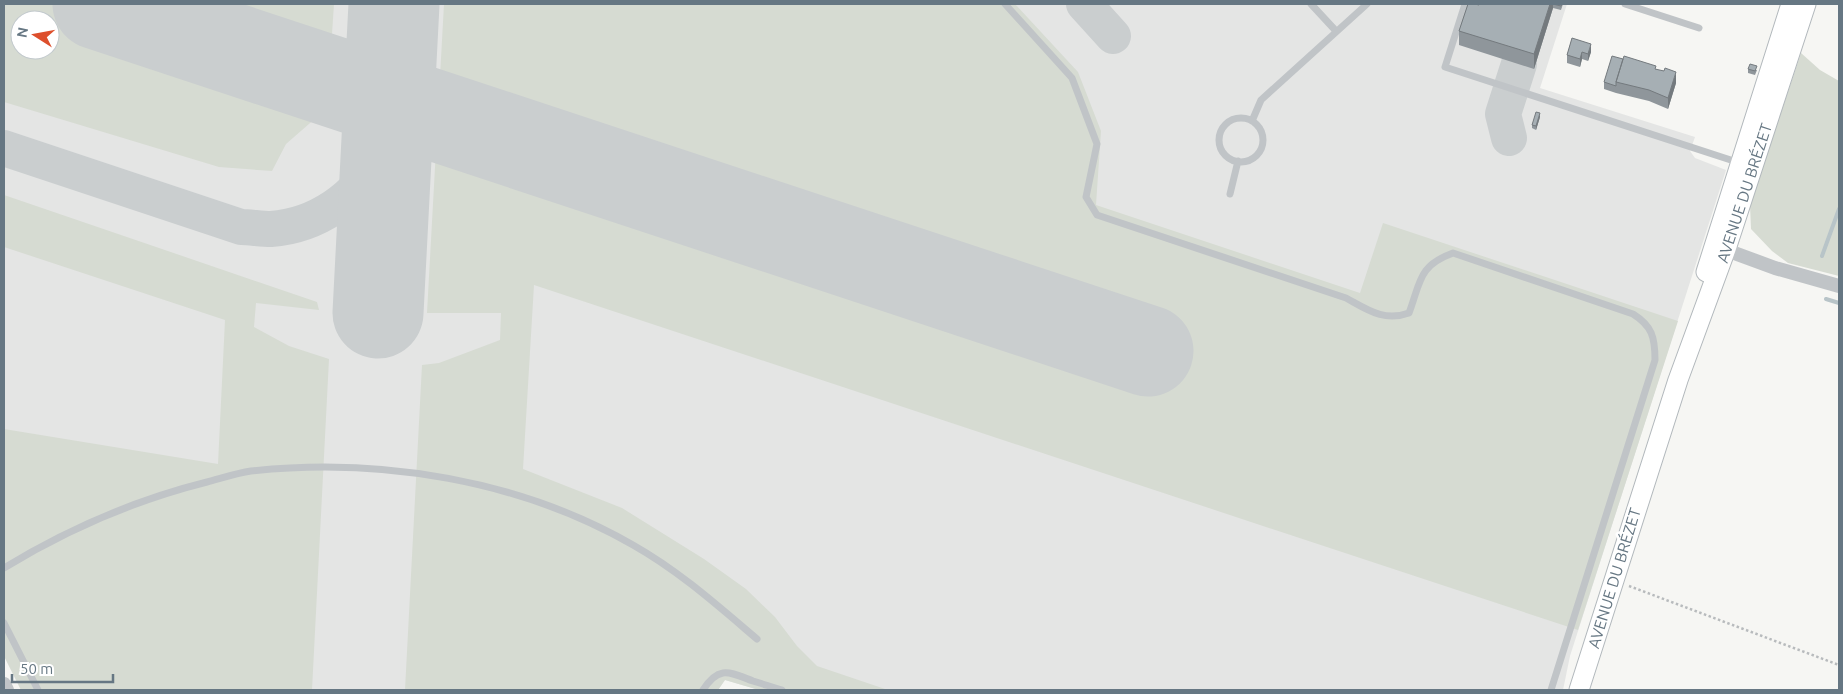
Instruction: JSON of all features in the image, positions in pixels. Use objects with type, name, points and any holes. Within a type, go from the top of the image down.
[{"type":"main road","name":"AVENUE DU BRÉZET","points":[[1580,690],[1746,164],[1791,4]]},
{"type":"main road","name":"AVENUE DU BRÉZET","points":[[1746,164],[1806,4]]},
{"type":"street","points":[[1719,247],[1775,268],[1839,286]]},
{"type":"street","points":[[4,684],[7,690]]},
{"type":"lane","points":[[1005,4],[1072,78],[1097,144],[1086,197],[1097,215],[1346,298],[1381,315],[1395,318],[1409,313],[1426,268],[1436,259],[1453,253],[1633,314],[1652,330],[1655,343],[1655,360],[1551,690]]},
{"type":"lane","points":[[1312,4],[1336,31]]},
{"type":"lane","points":[[1252,121],[1261,100],[1367,4]]},
{"type":"lane","points":[[1465,4],[1445,66],[1746,164]]},
{"type":"lane","points":[[1625,4],[1699,28]]},
{"type":"lane","points":[[1242,118],[1252,121],[1260,128],[1262,135],[1261,149],[1252,159],[1238,162],[1225,154],[1221,148],[1220,134],[1223,127],[1235,119],[1242,118]]},
{"type":"lane","points":[[1230,194],[1238,162]]},
{"type":"lane","points":[[4,568],[82,524],[165,492],[250,471],[326,467],[418,473],[493,487],[567,513],[624,540],[682,576],[757,639]]},
{"type":"lane","points":[[4,623],[38,690]]},
{"type":"lane","points":[[703,690],[710,680],[718,674],[734,672],[782,690]]},
{"type":"path","points":[[1614,579],[1658,598],[1839,665]]},
{"type":"shaded area","points":[[4,4],[1567,4],[1540,88],[1695,137],[1690,151],[1695,158],[1726,170],[1570,656],[1563,690],[759,690],[725,680],[718,690],[21,690],[4,656]]},
{"type":"shaded area","points":[[4,4],[334,4],[328,94],[325,110],[286,144],[272,171],[219,167],[4,102]]},
{"type":"shaded area","points":[[444,4],[1015,4],[1078,72],[1101,131],[1096,205],[1360,293],[1383,223],[1678,321],[1578,630],[534,285],[523,469],[622,508],[704,559],[746,589],[775,617],[797,646],[817,666],[888,690],[759,690],[725,680],[718,690],[405,690],[422,365],[439,363],[500,340],[501,313],[427,313]]},
{"type":"shaded area","points":[[1801,53],[1820,70],[1839,81],[1839,276],[1788,263],[1772,251],[1751,229],[1750,205]]},
{"type":"shaded area","points":[[4,195],[317,302],[319,310],[256,303],[254,327],[289,346],[329,359],[312,690],[21,690],[4,656],[4,429],[218,464],[225,320],[4,247]]},
{"type":"building","points":[[1468,4],[1550,4],[1534,54],[1459,31]]},
{"type":"building","points":[[1572,38],[1591,44],[1588,54],[1582,52],[1580,59],[1567,55]]},
{"type":"building","points":[[1612,56],[1623,59],[1616,86],[1604,82]]},
{"type":"building","points":[[1624,56],[1656,66],[1655,69],[1664,71],[1665,68],[1676,72],[1668,98],[1649,90],[1616,82]]},
{"type":"building","points":[[1750,64],[1757,66],[1755,71],[1748,69]]},
{"type":"building","points":[[1536,112],[1540,113],[1536,126],[1532,125]]},
{"type":"waterway","points":[[1822,256],[1839,209]]},
{"type":"waterway","points":[[1826,299],[1839,303]]},
{"type":"taxiway","points":[[394,11],[396,4]]},
{"type":"taxiway","points":[[1084,4],[1113,36]]},
{"type":"taxiway","points":[[1509,138],[1503,114],[1519,64]]},
{"type":"taxiway","points":[[4,148],[241,227],[271,229],[287,227],[319,216],[347,197],[369,172],[377,157],[388,113]]},
{"type":"runway","points":[[98,4],[1148,351]]},
{"type":"runway","points":[[378,313],[394,4]]}]
